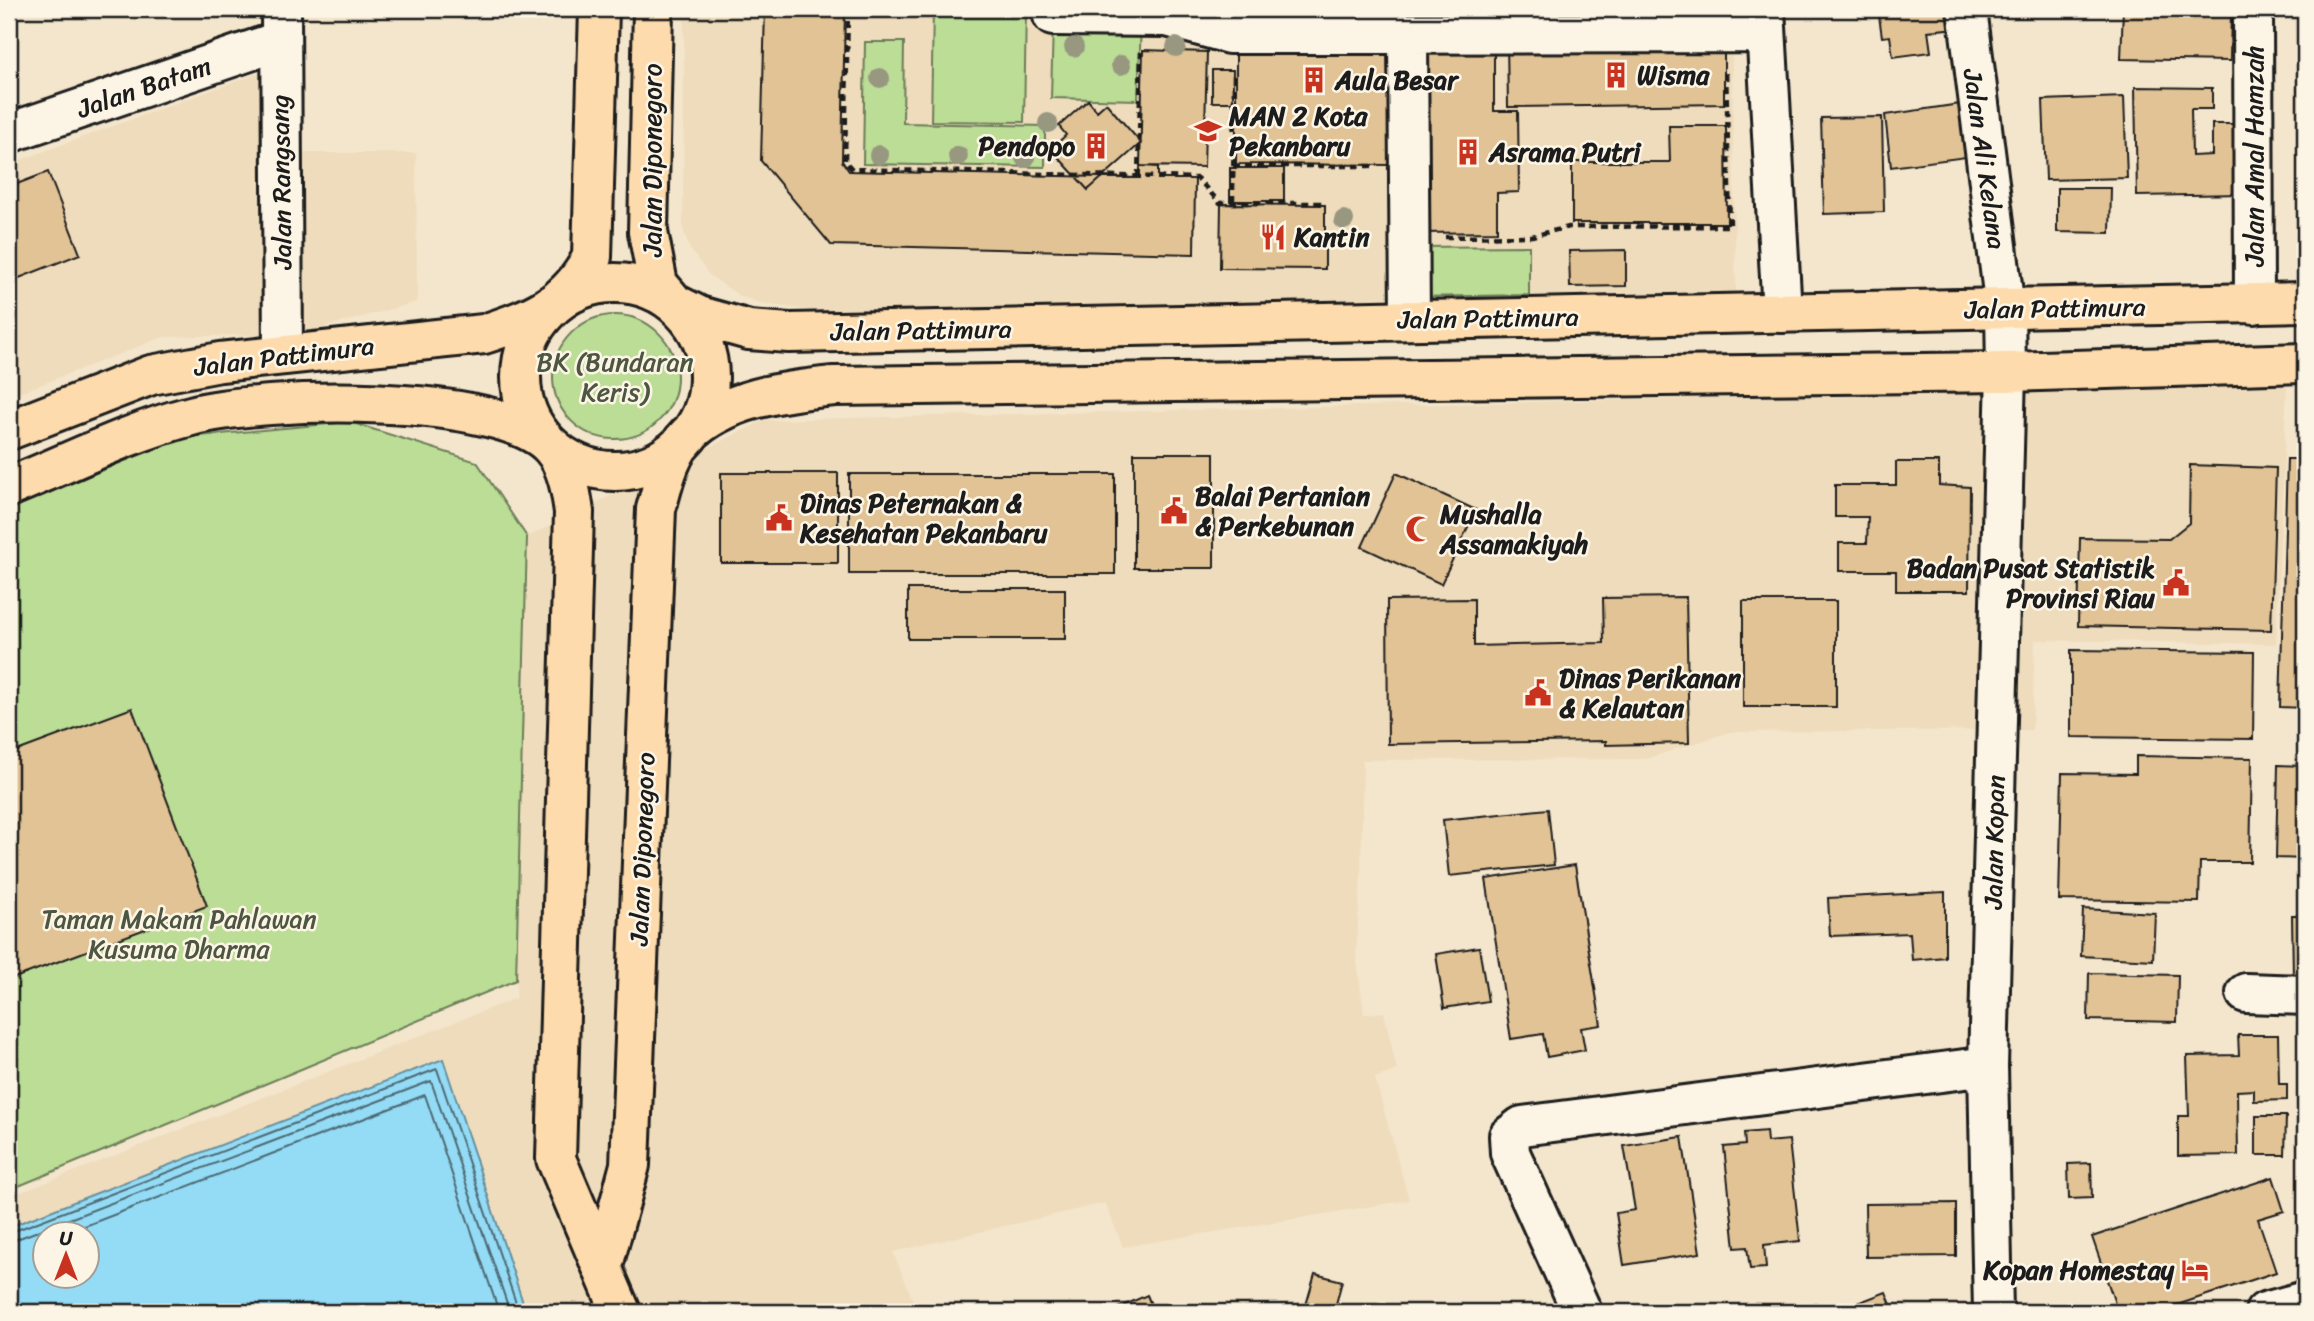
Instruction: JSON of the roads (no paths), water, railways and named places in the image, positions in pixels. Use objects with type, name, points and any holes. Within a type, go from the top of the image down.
[{"type":"main road","name":"Jalan Diponegoro","points":[[562,298],[581,279],[592,257],[599,9]]},
{"type":"main road","name":"Jalan Diponegoro","points":[[653,9],[648,232],[653,271],[658,284],[675,304]]},
{"type":"main road","points":[[620,283],[649,289],[675,304],[691,321],[704,345],[709,372],[707,399],[696,423],[678,446],[654,462],[628,470],[601,470],[575,462],[552,447],[534,427],[523,399],[520,369],[527,340],[543,315],[562,298],[589,286],[620,283]]},
{"type":"main road","name":"Jalan Pattimura","points":[[9,430],[151,375],[220,362],[484,334],[522,321],[562,298]]},
{"type":"main road","name":"Jalan Pattimura","points":[[675,304],[723,325],[789,332],[2305,302]]},
{"type":"main road","name":"Jalan Pattimura","points":[[687,436],[713,416],[744,402],[796,390],[834,386],[2006,372],[2305,363]]},
{"type":"main road","name":"Jalan Pattimura","points":[[9,487],[165,423],[225,409],[353,404],[465,411],[528,430],[552,447]]},
{"type":"main road","name":"Jalan Diponegoro","points":[[603,1266],[630,1165],[656,509],[673,458],[687,436]]},
{"type":"main road","points":[[552,447],[571,489],[574,512],[556,1159],[621,1312]]},
{"type":"street","points":[[1053,9],[1053,16],[1167,17],[1235,34],[1408,36],[1765,21],[1782,313]]},
{"type":"street","name":"Jalan Ali Kelana","points":[[1967,9],[2005,309],[2006,372]]},
{"type":"street","name":"Jalan Amal Hamzah","points":[[2253,9],[2254,304]]},
{"type":"street","name":"Jalan Batam","points":[[9,133],[280,25]]},
{"type":"street","name":"Jalan Rangsang","points":[[280,25],[283,355]]},
{"type":"street","points":[[1408,36],[1410,320]]},
{"type":"street","name":"Jalan Kopan","points":[[1993,1312],[1988,1066],[2006,372]]},
{"type":"street","points":[[2246,993],[2305,995]]},
{"type":"street","points":[[1582,1312],[1510,1153],[1509,1136],[1522,1126],[1988,1066]]},
{"type":"street","points":[[2265,1312],[2305,1301]]},
{"type":"water","points":[[443,1059],[526,1312],[9,1312],[9,1227]]},
{"type":"place","name":"Wisma","points":[[1616,75]]},
{"type":"place","name":"Aula Besar","points":[[1314,80]]},
{"type":"place","name":"MAN 2 Kota Pekanbaru","points":[[1208,131]]},
{"type":"place","name":"Pendopo","points":[[1096,146]]},
{"type":"place","name":"Asrama Putri","points":[[1468,152]]},
{"type":"place","name":"Kantin","points":[[1273,237]]},
{"type":"place","name":"Balai Pertanian & Perkebunan","points":[[1174,511]]},
{"type":"place","name":"Dinas Peternakan & Kesehatan Pekanbaru","points":[[779,518]]},
{"type":"place","name":"Mushalla Assamakiyah","points":[[1419,529]]},
{"type":"place","name":"Badan Pusat Statistik Provinsi Riau","points":[[2176,583]]},
{"type":"place","name":"Dinas Perikanan & Kelautan","points":[[1538,693]]},
{"type":"place","name":"Kopan Homestay","points":[[2195,1270]]},
{"type":"park label","name":"BK (Bundaran Keris)","points":[[615,377]]},
{"type":"park label","name":"Taman Makam Pahlawan Kusuma Dharma","points":[[179,934]]}]
